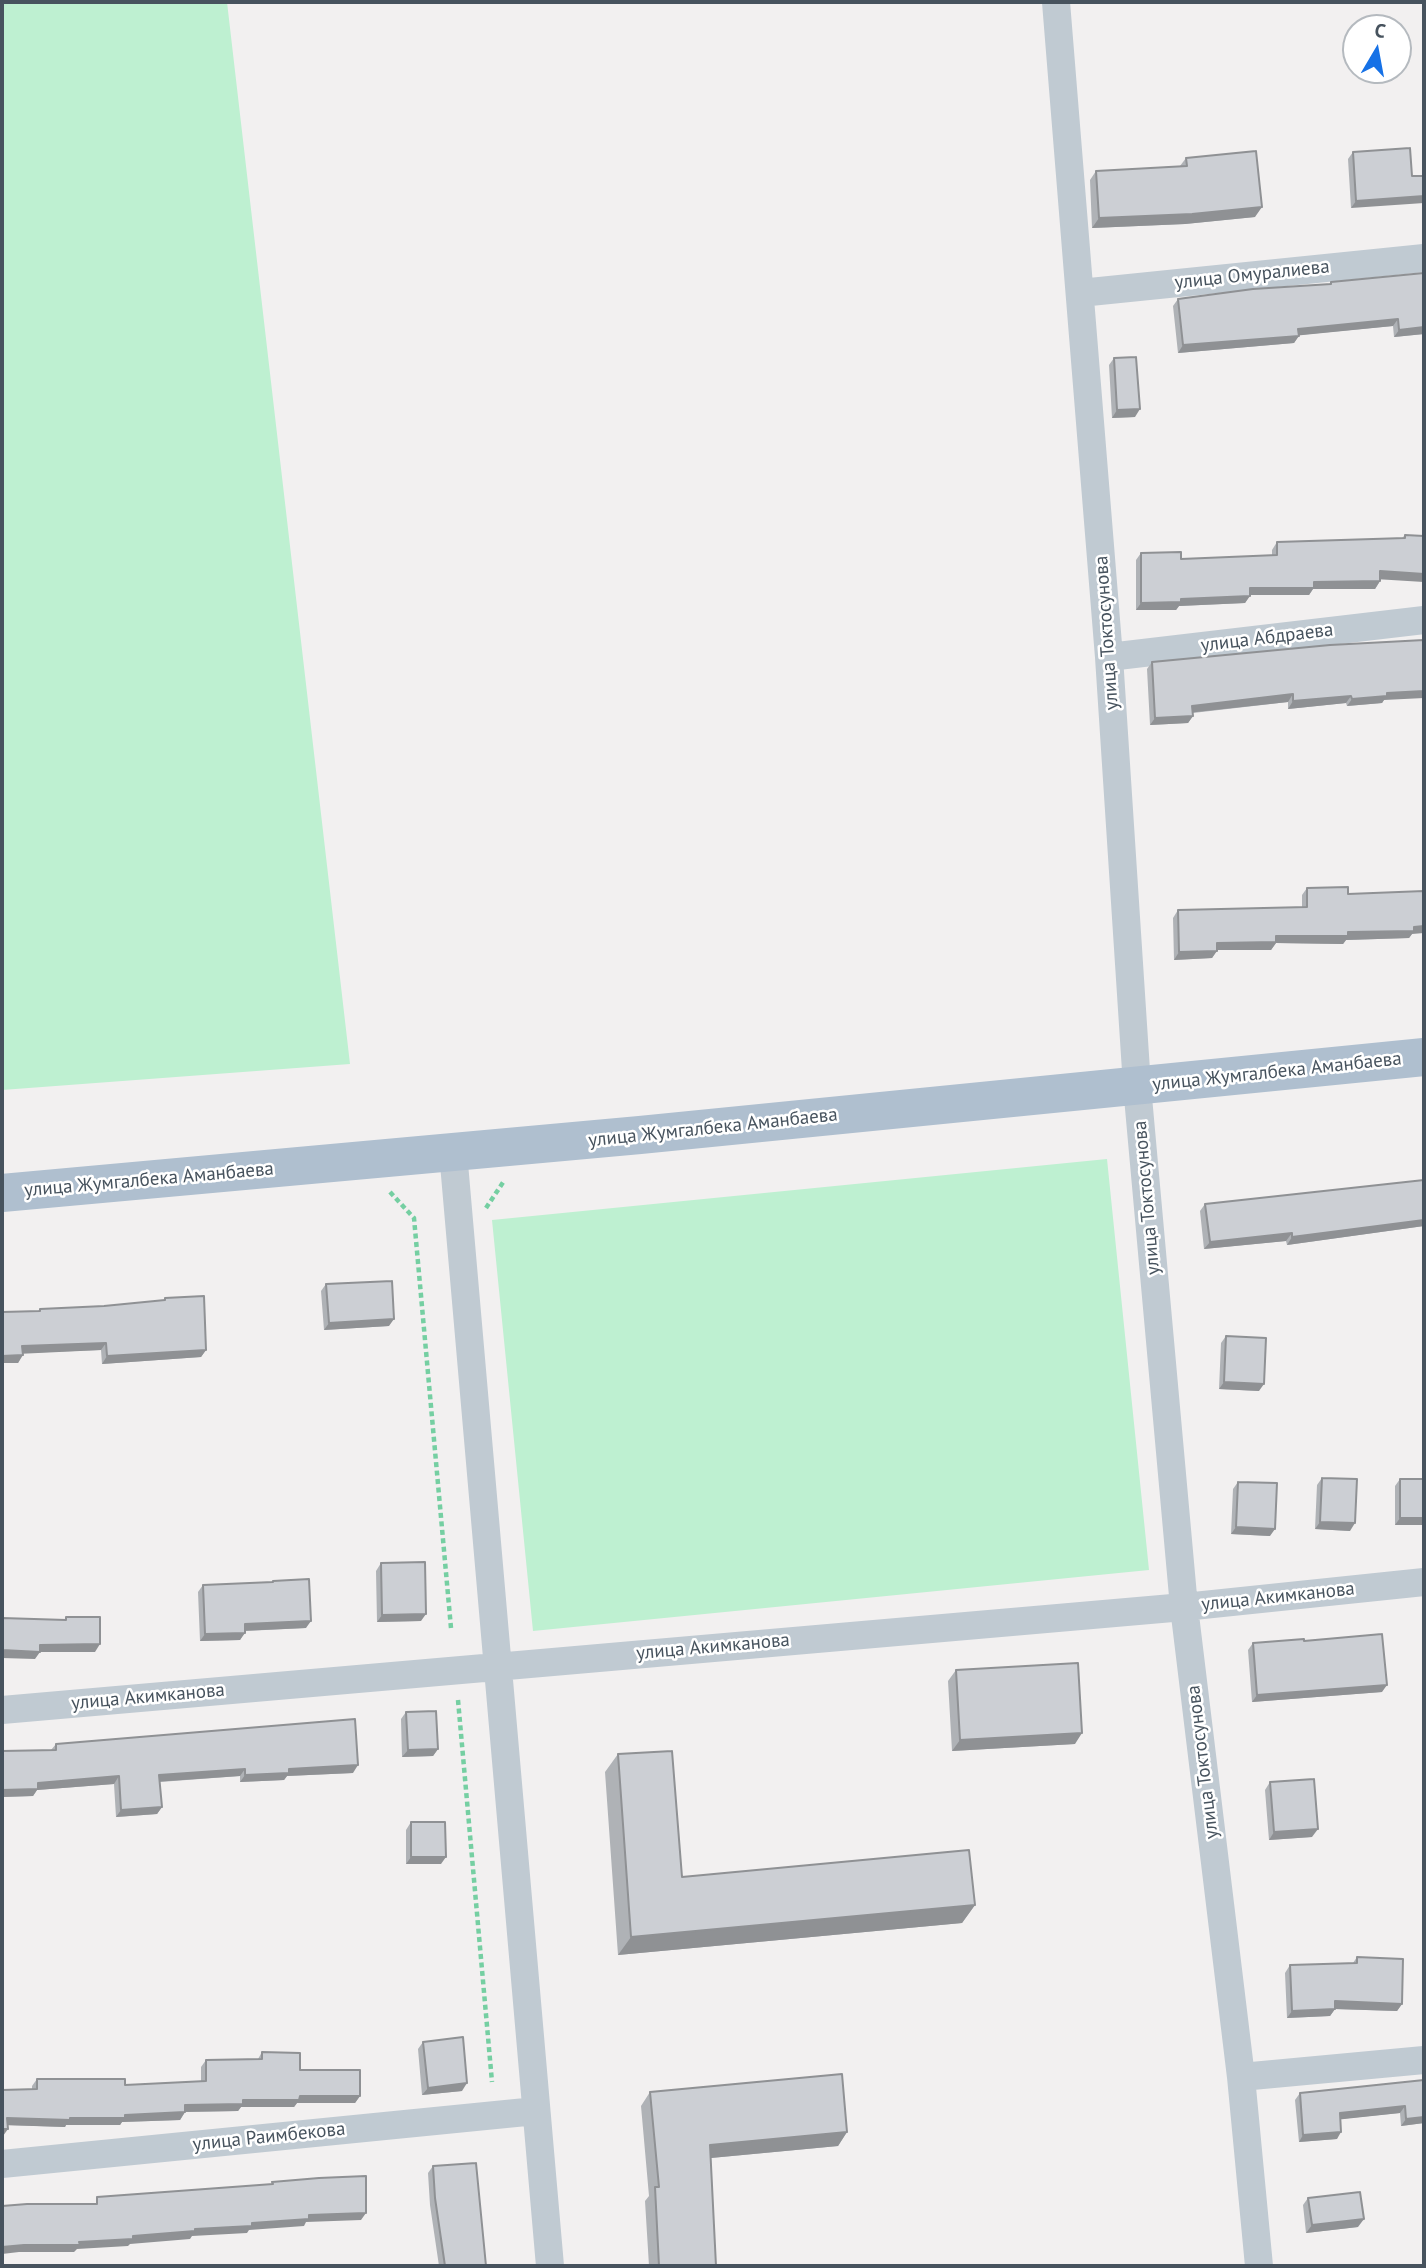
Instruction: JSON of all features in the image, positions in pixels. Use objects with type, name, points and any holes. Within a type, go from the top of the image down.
[{"type":"main road","name":"улица Жумгалбека Аманбаева","points":[[2,1193],[453,1152],[1424,1057]]},
{"type":"street","name":"улица Токтосунова","points":[[1056,2],[1109,657],[1137,1086],[1184,1607],[1241,2077],[1259,2266]]},
{"type":"street","name":"улица Омуралиева","points":[[1080,293],[1424,258]]},
{"type":"street","name":"улица Абдраева","points":[[1109,657],[1424,620]]},
{"type":"street","points":[[453,1152],[550,2266]]},
{"type":"street","name":"улица Акимканова","points":[[2,1710],[1184,1607],[1424,1582]]},
{"type":"street","points":[[1241,2077],[1424,2060]]},
{"type":"street","name":"улица Раимбекова","points":[[2,2164],[536,2111]]},
{"type":"path","points":[[387,1188],[414,1218],[451,1628]]},
{"type":"path","points":[[458,1700],[492,2082]]},
{"type":"green space","points":[[2,2],[227,2],[350,1064],[2,1090]]},
{"type":"green space","points":[[1107,1159],[1149,1570],[533,1631],[492,1220]]},
{"type":"building","points":[[1410,148],[1412,176],[1424,176],[1424,196],[1356,201],[1353,152]]},
{"type":"building","points":[[1256,151],[1262,207],[1192,214],[1099,218],[1096,171],[1187,166],[1186,158]]},
{"type":"building","points":[[1424,273],[1424,327],[1399,330],[1398,319],[1298,329],[1299,336],[1183,345],[1178,299]]},
{"type":"building","points":[[1136,357],[1140,409],[1117,410],[1114,358]]},
{"type":"building","points":[[1405,535],[1424,536],[1424,574],[1380,571],[1380,581],[1314,582],[1314,588],[1250,588],[1250,596],[1141,603],[1141,553],[1181,552],[1181,559],[1277,555],[1277,542],[1405,538]]},
{"type":"building","points":[[1424,640],[1424,691],[1352,699],[1351,696],[1293,701],[1293,694],[1192,706],[1193,716],[1155,718],[1152,662],[1330,645]]},
{"type":"building","points":[[1348,887],[1348,894],[1424,891],[1424,926],[1414,927],[1414,931],[1348,932],[1348,936],[1276,936],[1276,942],[1217,943],[1217,951],[1179,952],[1178,910],[1307,907],[1307,888]]},
{"type":"building","points":[[1424,1180],[1424,1220],[1292,1237],[1292,1233],[1210,1242],[1205,1204]]},
{"type":"building","points":[[392,1281],[394,1319],[329,1323],[326,1284]]},
{"type":"building","points":[[204,1296],[206,1350],[107,1356],[106,1343],[22,1346],[23,1355],[2,1356],[2,1312]]},
{"type":"building","points":[[1226,1336],[1266,1338],[1264,1384],[1224,1382]]},
{"type":"building","points":[[1322,1478],[1357,1479],[1355,1523],[1320,1522]]},
{"type":"building","points":[[1400,1479],[1424,1479],[1424,1518],[1400,1518]]},
{"type":"building","points":[[1238,1482],[1277,1483],[1275,1529],[1236,1527]]},
{"type":"building","points":[[425,1562],[426,1614],[382,1615],[381,1563]]},
{"type":"building","points":[[309,1579],[311,1621],[245,1624],[245,1633],[205,1634],[203,1585]]},
{"type":"building","points":[[66,1617],[100,1617],[100,1644],[40,1645],[40,1652],[2,1650],[2,1618],[66,1620]]},
{"type":"building","points":[[1382,1634],[1387,1685],[1257,1695],[1253,1643]]},
{"type":"building","points":[[1078,1663],[1082,1733],[960,1740],[956,1670]]},
{"type":"building","points":[[436,1711],[438,1749],[408,1750],[406,1712]]},
{"type":"building","points":[[355,1719],[358,1765],[289,1769],[289,1773],[245,1775],[245,1769],[159,1775],[162,1807],[121,1810],[119,1776],[38,1783],[38,1789],[2,1790],[2,1751],[56,1750],[56,1744]]},
{"type":"building","points":[[672,1751],[682,1877],[969,1850],[975,1905],[631,1937],[618,1754]]},
{"type":"building","points":[[1314,1779],[1318,1829],[1274,1832],[1270,1782]]},
{"type":"building","points":[[411,1822],[445,1822],[446,1857],[411,1857]]},
{"type":"building","points":[[1357,1957],[1403,1959],[1402,2004],[1335,2001],[1335,2009],[1292,2011],[1290,1965],[1357,1963]]},
{"type":"building","points":[[463,2037],[467,2083],[428,2088],[423,2042]]},
{"type":"building","points":[[262,2052],[300,2053],[300,2070],[360,2070],[360,2096],[300,2096],[299,2100],[243,2100],[243,2104],[185,2105],[185,2112],[125,2115],[125,2118],[7,2118],[8,2129],[2,2129],[2,2090],[37,2089],[37,2079],[125,2079],[125,2085],[206,2081],[206,2060],[262,2059]]},
{"type":"building","points":[[842,2074],[847,2132],[710,2145],[716,2266],[659,2266],[655,2187],[659,2187],[650,2092]]},
{"type":"building","points":[[1424,2080],[1424,2117],[1406,2119],[1405,2106],[1340,2113],[1341,2132],[1303,2135],[1300,2093]]},
{"type":"building","points":[[476,2163],[486,2266],[445,2266],[433,2166]]},
{"type":"building","points":[[366,2176],[366,2213],[309,2215],[309,2219],[133,2236],[133,2239],[79,2242],[80,2245],[2,2247],[2,2206],[97,2204],[97,2197]]},
{"type":"building","points":[[1360,2192],[1364,2219],[1312,2225],[1308,2198]]}]
